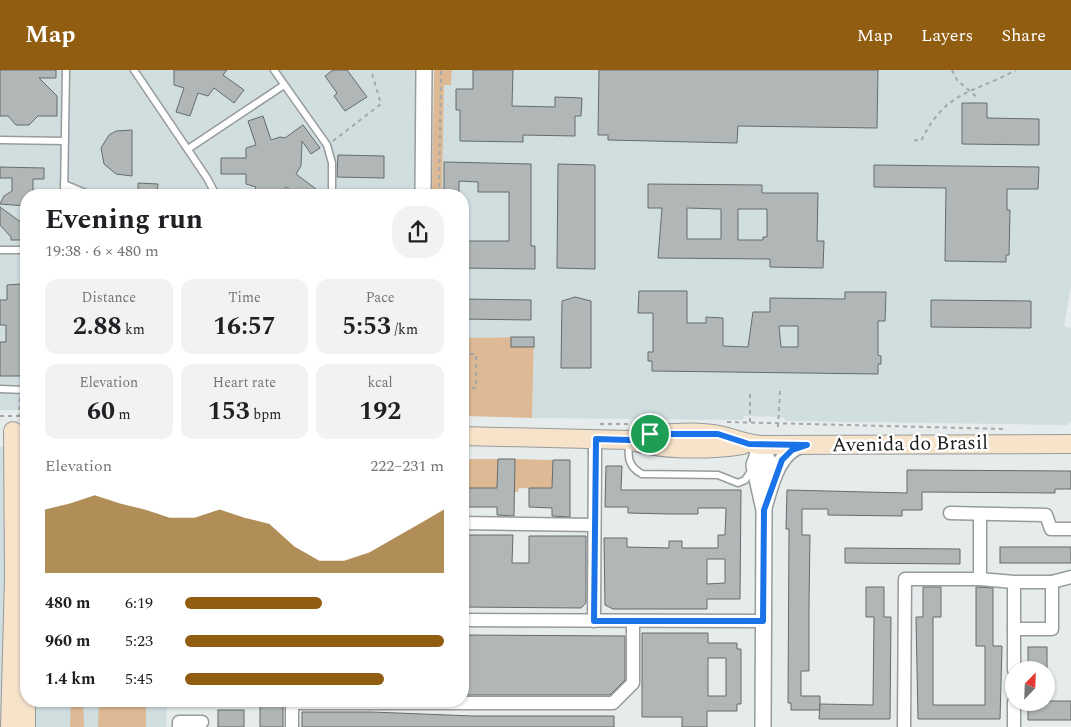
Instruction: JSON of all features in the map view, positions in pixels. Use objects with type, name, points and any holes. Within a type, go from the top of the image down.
[{"type":"main road","points":[[10,727],[17,428]]},
{"type":"main road","name":"Avenida do Brasil","points":[[469,436],[629,440],[650,434],[718,434],[755,444],[1071,444]]},
{"type":"main road","points":[[26,707],[26,727]]},
{"type":"street","points":[[423,189],[424,70]]},
{"type":"street","points":[[594,621],[596,439]]},
{"type":"street","points":[[755,444],[754,464],[764,510],[763,727]]},
{"type":"street","points":[[755,444],[768,461],[768,494]]},
{"type":"street","points":[[764,510],[768,494],[786,455],[796,447],[807,445]]},
{"type":"street","points":[[950,513],[1046,515],[1051,528],[1071,529]]},
{"type":"street","points":[[980,515],[980,579]]},
{"type":"street","points":[[469,523],[594,525]]},
{"type":"street","points":[[904,727],[905,580],[980,579],[1014,582],[1052,582],[1071,577]]},
{"type":"street","points":[[1014,582],[1014,661]]},
{"type":"street","points":[[1014,629],[1052,629],[1052,582]]},
{"type":"street","points":[[469,620],[763,621]]},
{"type":"street","points":[[469,702],[612,703],[632,682],[633,622]]},
{"type":"street","points":[[292,707],[292,727]]},
{"type":"street","points":[[1014,711],[1014,727]]},
{"type":"street","points":[[179,727],[179,722],[202,722]]},
{"type":"lane","points":[[64,189],[66,70]]},
{"type":"lane","points":[[134,70],[188,149],[212,189]]},
{"type":"lane","points":[[274,70],[327,145],[332,163],[332,189]]},
{"type":"lane","points":[[188,149],[284,85]]},
{"type":"lane","points":[[0,140],[65,141]]},
{"type":"lane","points":[[64,184],[76,189]]},
{"type":"lane","points":[[0,250],[20,250]]},
{"type":"lane","points":[[0,389],[20,390]]},
{"type":"lane","points":[[629,440],[628,459],[633,469],[642,474],[718,475],[738,483],[747,478],[754,464]]},
{"type":"path","points":[[327,145],[381,104],[371,70]]},
{"type":"path","points":[[439,189],[441,70]]},
{"type":"path","points":[[952,70],[957,80],[978,98]]},
{"type":"path","points":[[914,140],[921,141],[939,111],[968,90],[1016,70]]},
{"type":"path","points":[[469,354],[476,354],[476,388],[469,388]]},
{"type":"path","points":[[750,391],[750,422]]},
{"type":"path","points":[[778,427],[780,391]]},
{"type":"path","points":[[0,416],[17,428],[20,409]]},
{"type":"path","points":[[722,422],[1013,429]]},
{"type":"shaded area","points":[[0,70],[419,70],[418,189],[20,189],[20,410],[0,410]]},
{"type":"shaded area","points":[[434,70],[452,70],[451,85],[444,85],[442,189],[432,189]]},
{"type":"shaded area","points":[[452,70],[1071,70],[1071,286],[1064,326],[1071,328],[1071,422],[1067,425],[786,421],[783,417],[744,416],[743,420],[532,418],[534,337],[469,338],[469,189],[442,189],[444,85],[451,85]]},
{"type":"shaded area","points":[[534,337],[532,418],[469,416],[469,338]]},
{"type":"shaded area","points":[[0,447],[20,447],[20,707],[167,707],[166,727],[0,727]]},
{"type":"shaded area","points":[[469,459],[498,459],[497,492],[493,488],[469,488]]},
{"type":"shaded area","points":[[515,459],[553,460],[552,492],[548,489],[519,488],[518,492],[515,492]]},
{"type":"shaded area","points":[[71,707],[83,707],[84,727],[70,727]]},
{"type":"shaded area","points":[[99,707],[146,707],[146,727],[98,727]]},
{"type":"building","points":[[0,70],[56,70],[56,78],[39,78],[57,96],[57,116],[38,116],[29,125],[16,125],[8,116],[0,116]]},
{"type":"building","points":[[174,70],[227,70],[223,75],[244,90],[234,103],[214,88],[208,96],[198,93],[190,116],[176,112],[184,88],[174,85]]},
{"type":"building","points":[[333,70],[347,70],[367,97],[345,111],[334,96],[337,93],[325,76]]},
{"type":"building","points":[[473,70],[513,70],[512,106],[555,107],[555,97],[582,98],[581,116],[575,116],[575,136],[523,135],[523,142],[460,141],[460,110],[456,110],[456,89],[473,89]]},
{"type":"building","points":[[599,70],[878,70],[877,128],[738,126],[737,143],[608,140],[608,135],[598,135]]},
{"type":"building","points":[[962,103],[987,103],[987,118],[1039,119],[1039,145],[962,144]]},
{"type":"building","points":[[263,116],[271,140],[280,137],[285,138],[303,125],[320,148],[311,154],[302,141],[301,166],[296,174],[316,189],[289,189],[286,187],[284,189],[255,189],[256,187],[246,184],[246,174],[221,174],[221,158],[246,158],[246,148],[256,145],[248,121]]},
{"type":"building","points":[[132,130],[132,176],[116,174],[104,164],[101,148],[109,135],[116,131]]},
{"type":"building","points":[[338,155],[384,156],[384,178],[337,177]]},
{"type":"building","points":[[444,162],[531,164],[531,246],[535,246],[535,269],[469,268],[469,241],[509,241],[509,192],[478,192],[478,182],[459,181],[459,189],[444,189]]},
{"type":"building","points":[[558,164],[595,165],[595,269],[557,268]]},
{"type":"building","points":[[874,165],[1039,167],[1038,189],[1007,189],[1007,210],[1010,210],[1009,255],[1006,255],[1006,262],[945,261],[946,188],[874,187]]},
{"type":"building","points":[[0,167],[44,168],[44,179],[33,179],[33,189],[20,189],[20,206],[0,204],[4,196],[12,191],[12,178],[0,178]]},
{"type":"building","points":[[138,183],[158,184],[158,189],[138,189]]},
{"type":"building","points":[[648,184],[762,185],[762,193],[818,193],[817,241],[824,241],[823,268],[770,267],[770,259],[658,258],[662,208],[648,208]],"holes":[[[687,208],[721,209],[721,239],[687,239]],[[738,209],[767,209],[767,237],[763,237],[763,240],[738,240]]]},
{"type":"building","points":[[0,207],[20,222],[20,240],[11,240],[11,237],[0,225]]},
{"type":"building","points":[[20,284],[20,376],[0,376],[0,342],[6,342],[6,325],[0,325],[0,300],[7,300],[7,285]]},
{"type":"building","points":[[639,291],[687,291],[687,323],[706,323],[706,317],[723,318],[723,346],[748,347],[753,312],[770,312],[770,298],[845,299],[845,292],[886,292],[885,321],[878,321],[878,355],[881,356],[881,364],[878,364],[878,374],[652,371],[652,361],[648,361],[648,352],[653,352],[653,313],[638,313]],"holes":[[[779,326],[798,326],[798,347],[781,347]]]},
{"type":"building","points":[[575,297],[591,301],[591,368],[561,368],[562,301]]},
{"type":"building","points":[[469,299],[531,300],[531,320],[469,319]]},
{"type":"building","points":[[931,300],[1031,301],[1031,328],[931,327]]},
{"type":"building","points":[[511,337],[534,337],[534,347],[511,347]]},
{"type":"building","points":[[498,459],[515,459],[514,516],[497,515],[497,507],[469,507],[469,488],[497,488]]},
{"type":"building","points":[[553,460],[570,460],[570,517],[552,516],[552,508],[529,507],[529,488],[552,488]]},
{"type":"building","points":[[606,466],[622,466],[621,490],[741,490],[740,599],[707,599],[707,609],[613,609],[605,605],[604,538],[627,538],[627,547],[669,548],[669,541],[682,541],[682,548],[718,548],[718,535],[725,535],[726,508],[698,508],[698,514],[669,514],[628,513],[628,507],[605,507]],"holes":[[[707,559],[725,559],[725,583],[707,584]]]},
{"type":"building","points":[[907,470],[1071,471],[1071,489],[1055,489],[1055,493],[922,492],[922,510],[902,510],[902,516],[828,515],[828,509],[802,509],[802,535],[810,535],[809,671],[801,671],[801,696],[820,696],[820,710],[791,710],[791,703],[788,703],[789,529],[786,529],[787,490],[907,493]]},
{"type":"building","points":[[469,535],[513,535],[512,563],[529,563],[529,536],[586,536],[586,603],[581,608],[469,607]]},
{"type":"building","points":[[1000,547],[1071,547],[1071,563],[1000,563]]},
{"type":"building","points":[[845,548],[960,549],[960,564],[845,563]]},
{"type":"building","points":[[866,587],[884,587],[884,617],[891,617],[890,719],[819,719],[820,704],[873,705],[874,617],[866,617]]},
{"type":"building","points":[[923,587],[941,587],[941,617],[933,617],[933,705],[985,705],[985,646],[976,646],[976,587],[993,588],[993,646],[1002,646],[1000,719],[918,719],[916,617],[923,617]]},
{"type":"building","points":[[642,633],[708,633],[708,643],[737,643],[737,649],[741,649],[741,704],[737,704],[737,711],[707,711],[707,727],[682,727],[682,717],[642,717]],"holes":[[[708,658],[726,658],[726,696],[708,696]]]},
{"type":"building","points":[[469,635],[625,636],[625,680],[610,695],[469,695]]},
{"type":"building","points":[[1028,647],[1047,647],[1047,661],[1028,661]]},
{"type":"building","points":[[1055,701],[1071,701],[1071,720],[1028,720],[1028,711],[1055,711]]},
{"type":"building","points":[[260,707],[283,707],[283,727],[260,727]]},
{"type":"building","points":[[218,710],[244,710],[244,727],[218,727]]},
{"type":"building","points":[[302,712],[372,712],[473,716],[614,716],[614,727],[302,727]]},
{"type":"route","points":[[650,434],[718,434],[749,444],[807,445],[796,447],[782,460],[768,494],[764,510],[763,621],[594,621],[596,439],[629,440],[650,434]]}]
